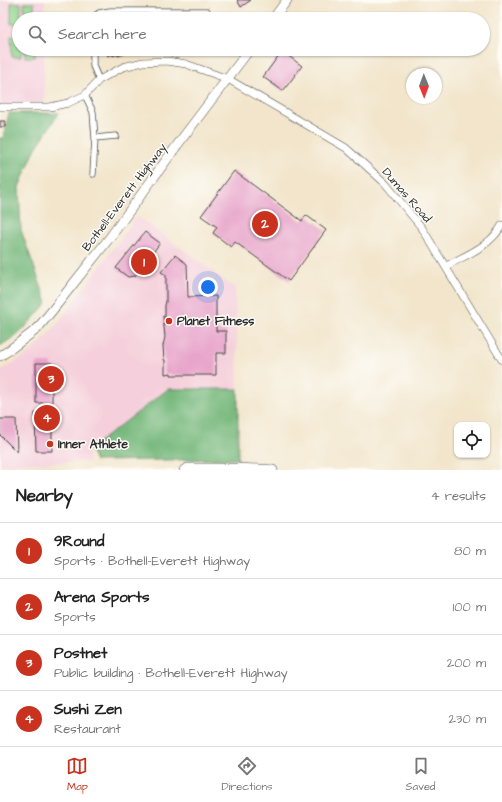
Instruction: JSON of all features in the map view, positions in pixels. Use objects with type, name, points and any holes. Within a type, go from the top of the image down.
[{"type":"main road","points":[[278,12],[287,0]]},
{"type":"main road","name":"Bothell-Everett Highway","points":[[0,363],[4,354],[37,329],[55,307],[111,236],[245,56]]},
{"type":"main road","points":[[184,470],[188,468],[261,468],[273,470]]},
{"type":"street","points":[[104,12],[207,11]]},
{"type":"street","points":[[93,56],[93,66],[99,80]]},
{"type":"street","name":"Dumas Road","points":[[85,95],[99,80],[123,67],[143,62],[167,61],[186,64],[228,79],[346,148],[385,183],[422,228],[502,360]]},
{"type":"street","points":[[0,107],[50,107],[68,103],[85,95],[93,112],[95,138],[93,174]]},
{"type":"street","points":[[95,138],[116,136]]},
{"type":"street","points":[[446,266],[487,243],[502,225]]},
{"type":"shaded area","points":[[0,0],[45,0],[45,12],[12,12],[12,56],[44,56],[44,107],[0,107]]},
{"type":"shaded area","points":[[137,216],[235,288],[238,389],[168,389],[88,451],[88,462],[0,465],[0,371],[28,354],[46,337],[59,322]]},
{"type":"green space","points":[[11,3],[21,3],[21,12],[12,12],[11,24]]},
{"type":"green space","points":[[24,3],[34,3],[34,12],[24,12]]},
{"type":"green space","points":[[11,36],[12,56],[21,56],[12,57]]},
{"type":"green space","points":[[9,113],[59,113],[36,148],[19,187],[21,230],[47,303],[20,333],[0,346],[0,293],[2,289],[0,285],[0,138],[3,138]]},
{"type":"green space","points":[[168,389],[238,389],[238,459],[95,461],[90,449]]},
{"type":"building","points":[[237,0],[251,0],[241,7]]},
{"type":"building","points":[[278,56],[289,56],[302,66],[283,91],[263,77]]},
{"type":"building","points":[[0,121],[5,121],[5,127],[0,127]]},
{"type":"building","points":[[234,171],[302,221],[306,215],[326,230],[289,281],[235,242],[231,247],[213,233],[217,227],[201,216]]},
{"type":"building","points":[[145,232],[160,243],[135,276],[128,277],[116,268]]},
{"type":"building","points":[[175,255],[187,264],[188,297],[216,296],[216,331],[226,331],[226,353],[216,353],[216,375],[165,374],[163,346],[165,337],[163,316],[165,317],[166,275],[161,272]]},
{"type":"building","points":[[36,363],[52,363],[52,403],[36,403]]},
{"type":"building","points":[[35,413],[52,413],[52,451],[36,451]]},
{"type":"building","points":[[0,419],[16,419],[17,452],[0,435]]},
{"type":"place","name":"Arena Sports","points":[[265,224]]},
{"type":"place","name":"9Round","points":[[144,262]]},
{"type":"place","name":"Planet Fitness","points":[[169,321]]},
{"type":"place","name":"Postnet","points":[[51,379]]},
{"type":"place","name":"Sushi Zen","points":[[47,418]]},
{"type":"place","name":"Inner Athlete","points":[[50,444]]}]
